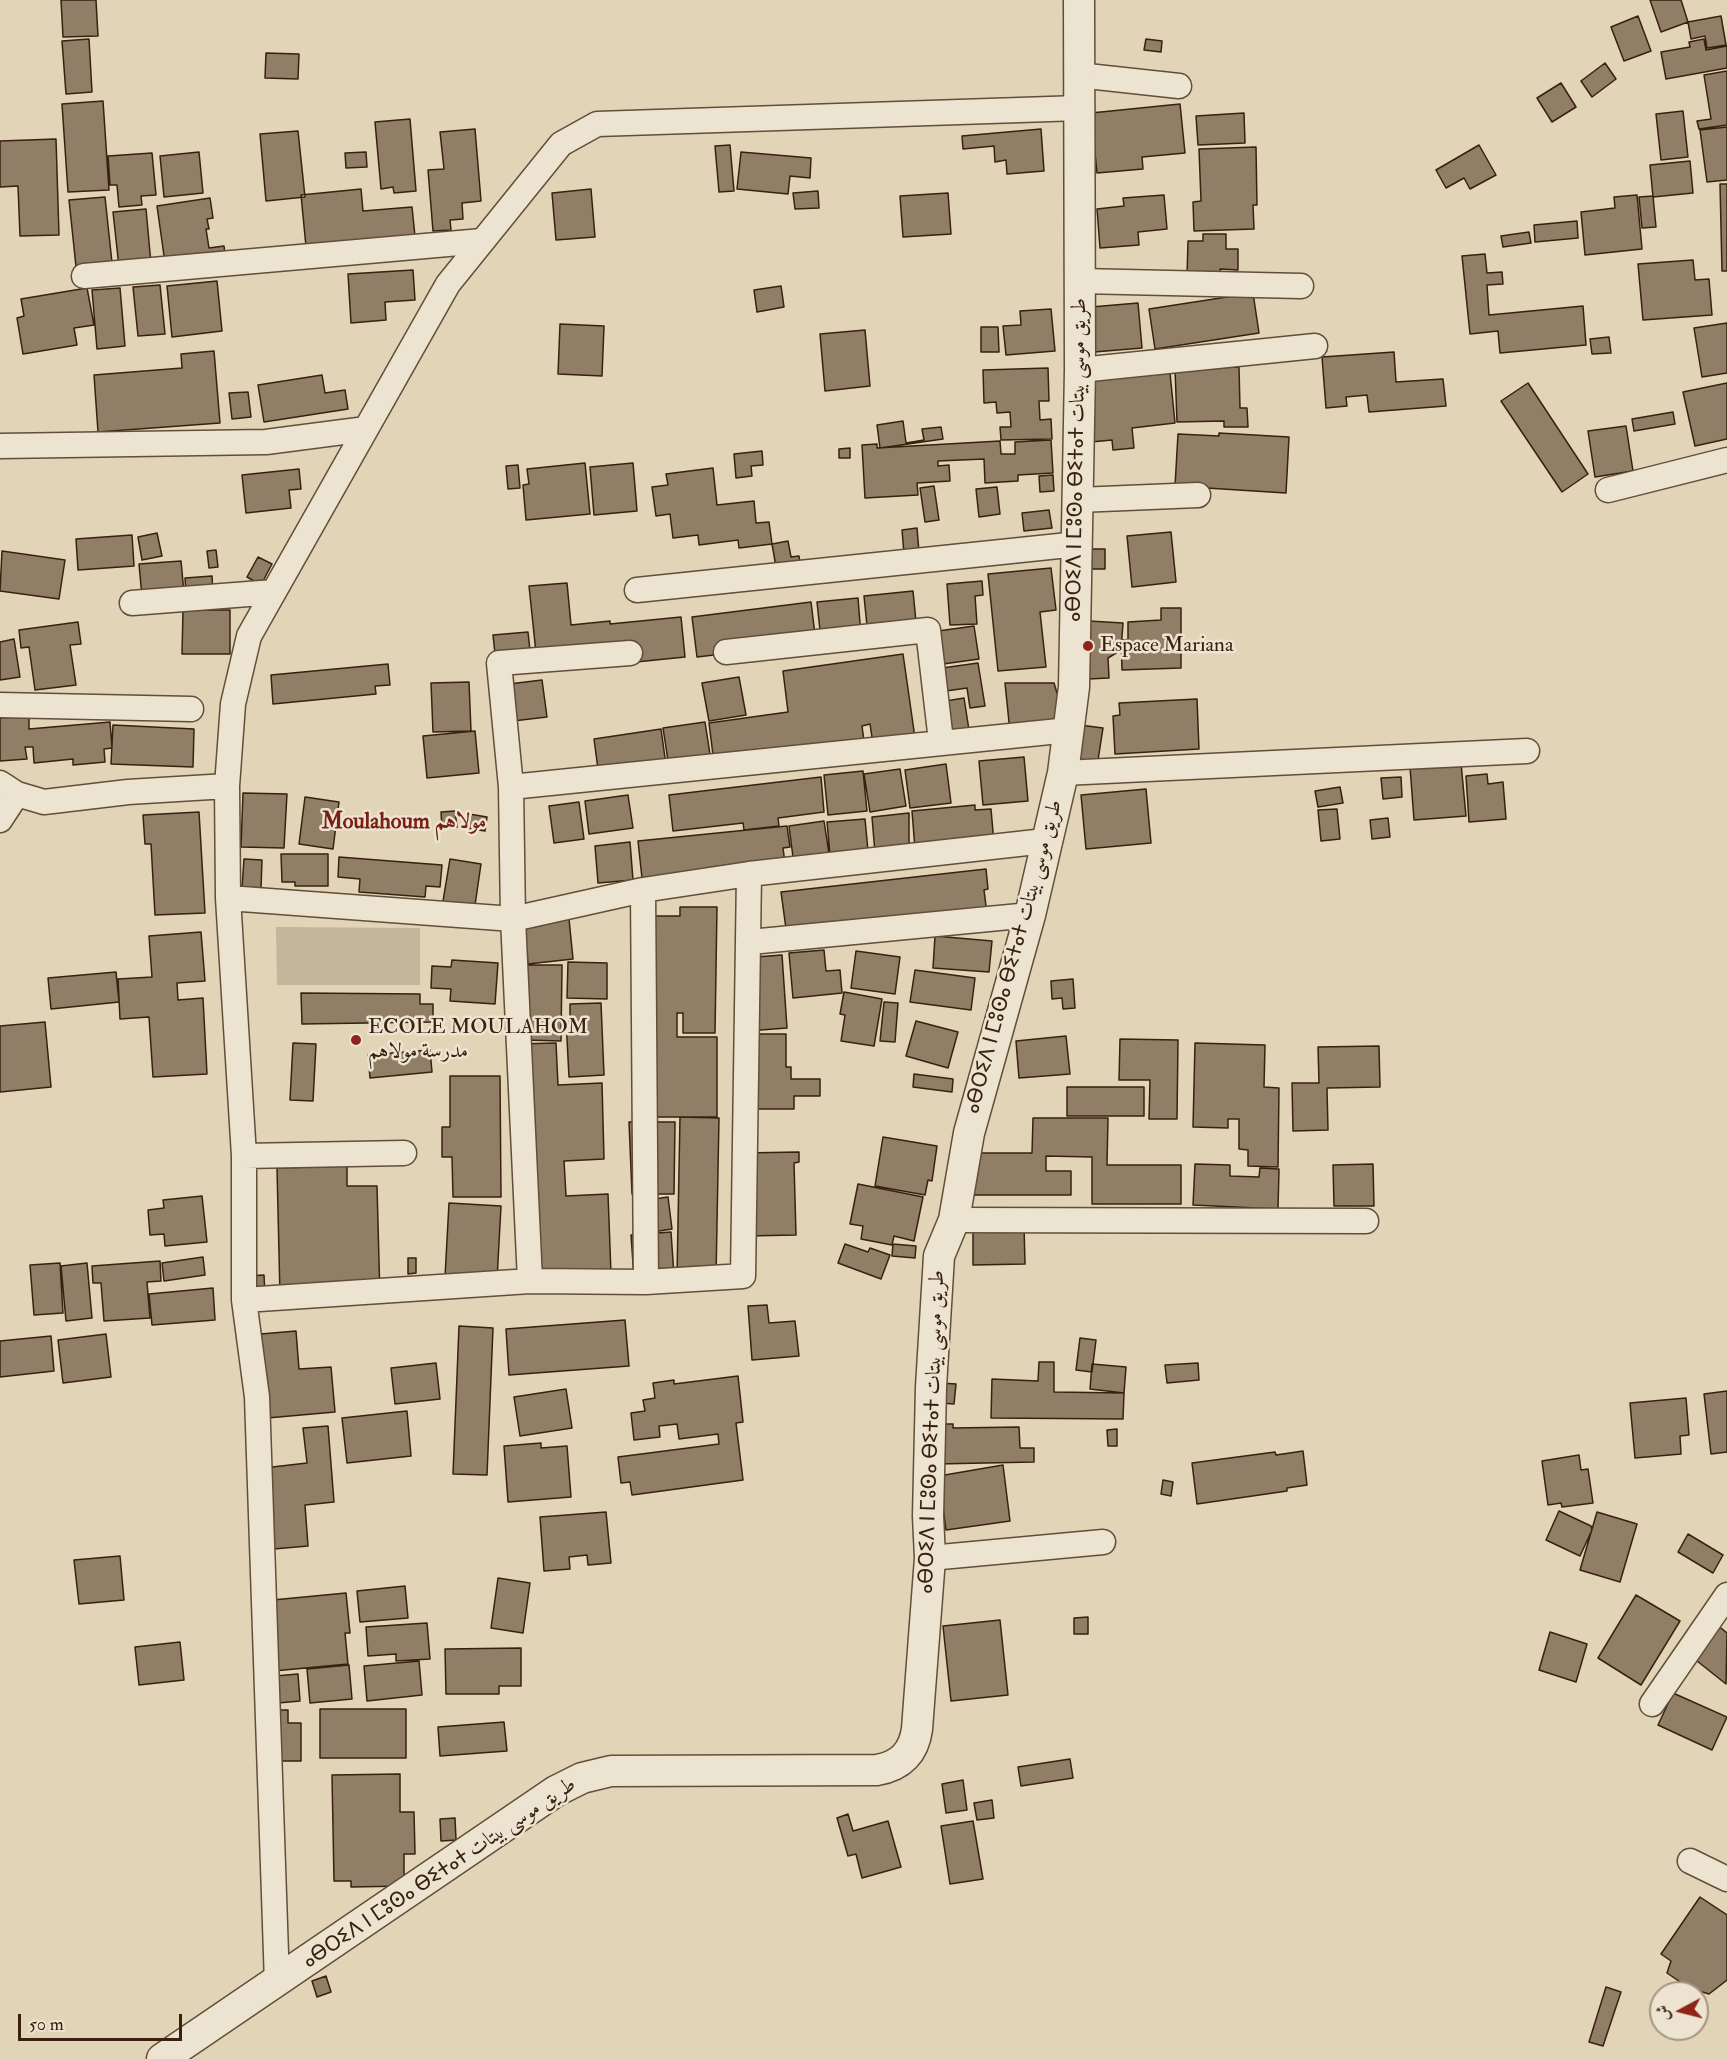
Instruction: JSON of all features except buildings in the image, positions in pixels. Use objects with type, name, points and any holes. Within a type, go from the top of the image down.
[{"type":"street","name":"ⴰⴱⵔⵉⴷ ⵏ ⵎⵓⵙⴰ ⴱⵉⵜⴰⵜ طريق موسى بيتات","points":[[162,2059],[277,1983],[556,1791],[582,1778],[611,1771],[877,1770],[895,1766],[909,1754],[916,1738],[930,1558],[928,1516],[931,1387],[939,1256],[954,1220],[969,1133],[1030,915],[1045,841],[1063,773],[1074,687],[1080,370],[1079,0]]},
{"type":"street","points":[[1078,75],[1179,86]]},
{"type":"street","points":[[277,1983],[257,1397],[244,1300],[244,1156],[228,898],[227,786],[233,704],[249,636],[448,284],[561,144],[597,124],[1080,108]]},
{"type":"street","points":[[84,276],[482,241]]},
{"type":"street","points":[[1080,281],[1301,286]]},
{"type":"street","points":[[1080,370],[1315,346]]},
{"type":"street","points":[[0,446],[266,442],[366,429]]},
{"type":"street","points":[[1608,490],[1727,460]]},
{"type":"street","points":[[1078,500],[1198,495]]},
{"type":"street","points":[[637,590],[1078,544]]},
{"type":"street","points":[[132,603],[273,592]]},
{"type":"street","points":[[726,652],[928,630],[940,741]]},
{"type":"street","points":[[530,1281],[513,919],[511,787],[499,663],[630,653]]},
{"type":"street","points":[[0,705],[191,710]]},
{"type":"street","points":[[511,787],[940,741],[1069,730]]},
{"type":"street","points":[[1063,773],[1527,751]]},
{"type":"street","points":[[0,820],[8,788],[44,802],[128,792],[227,786]]},
{"type":"street","points":[[228,898],[513,919],[643,890],[749,874],[1045,841]]},
{"type":"street","points":[[244,1300],[530,1281],[646,1282],[743,1276],[750,942],[749,874]]},
{"type":"street","points":[[643,890],[646,1282]]},
{"type":"street","points":[[750,942],[1030,915]]},
{"type":"street","points":[[244,1156],[404,1153]]},
{"type":"street","points":[[954,1220],[1366,1221]]},
{"type":"street","points":[[930,1558],[1103,1542]]},
{"type":"street","points":[[1652,1704],[1727,1595]]},
{"type":"street","points":[[1690,1861],[1727,1880]]},
{"type":"shaded area","points":[[276,927],[420,928],[420,985],[277,985]]},
{"type":"place","name":"Espace Mariana","points":[[1088,646]]},
{"type":"place","name":"ECOLE MOULAHOM مدرسة مولاهم","points":[[356,1040]]},
{"type":"district","name":"Moulahoum مولاهم","points":[[404,823]]}]
